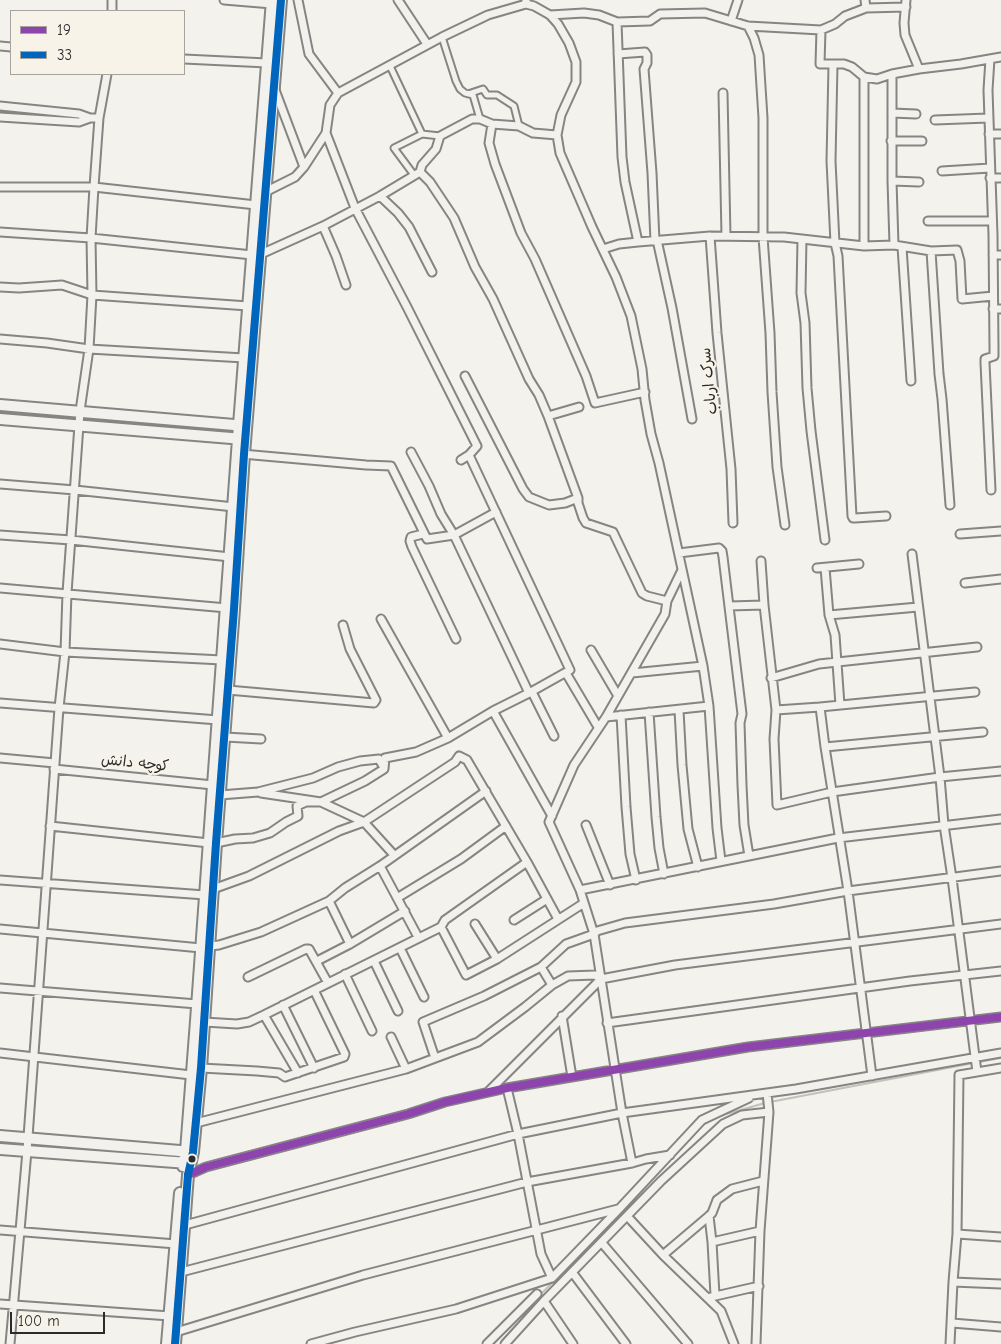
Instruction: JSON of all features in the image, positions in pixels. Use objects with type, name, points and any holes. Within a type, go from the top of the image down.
[{"type":"main road","points":[[242,426],[256,254],[256,205],[270,87],[267,64],[275,1]]},
{"type":"main road","points":[[212,843],[220,795],[225,737],[242,439],[244,358],[248,306],[265,192],[275,1]]},
{"type":"main road","points":[[0,405],[242,426]]},
{"type":"main road","points":[[0,419],[242,439]]},
{"type":"main road","points":[[167,1344],[176,1244],[187,1163],[196,1123],[201,1068],[205,947],[212,843],[212,785],[234,506],[241,454]]},
{"type":"main road","points":[[189,1152],[191,1075],[197,1004],[205,947]]},
{"type":"main road","points":[[0,1136],[189,1152]]},
{"type":"main road","points":[[0,1149],[187,1163]]},
{"type":"main road","points":[[175,1344],[185,1225],[187,1163]]},
{"type":"street","points":[[224,0],[275,1]]},
{"type":"street","points":[[298,0],[309,54],[338,93]]},
{"type":"street","points":[[398,0],[427,44]]},
{"type":"street","points":[[730,21],[738,0]]},
{"type":"street","points":[[265,192],[295,177],[304,167],[326,133],[330,105],[338,93],[427,44],[488,15],[526,2],[550,16],[558,24],[569,43],[576,62],[576,82],[561,115],[557,135],[560,153],[631,316],[642,369],[644,392],[652,434],[704,666],[709,706],[721,861]]},
{"type":"street","points":[[550,16],[584,13],[600,15],[617,22],[650,21],[660,14],[705,13],[748,26],[821,30],[835,24],[865,4],[906,3],[905,35],[919,69]]},
{"type":"street","points":[[617,22],[622,157],[625,182],[638,242]]},
{"type":"street","points":[[748,26],[759,55],[763,118],[763,237],[776,467],[785,525]]},
{"type":"street","points":[[821,30],[819,64],[844,64],[852,66],[864,78],[877,79],[919,69],[1001,57]]},
{"type":"street","points":[[442,37],[456,81],[460,89],[473,95],[480,118]]},
{"type":"street","points":[[618,54],[645,52],[647,55],[647,63],[644,69],[656,240],[672,308],[692,419]]},
{"type":"street","points":[[185,59],[267,64]]},
{"type":"street","points":[[990,59],[988,118],[993,296],[997,309],[994,356],[985,359],[992,490]]},
{"type":"street","points":[[833,65],[830,161],[835,243],[838,256],[852,516],[853,518],[886,516]]},
{"type":"street","points":[[390,66],[422,134]]},
{"type":"street","points":[[892,74],[891,141],[894,246]]},
{"type":"street","points":[[10,1344],[28,1138],[58,708],[65,652],[67,594],[80,411],[89,349],[92,295],[91,238],[99,118],[107,75]]},
{"type":"street","points":[[864,78],[864,246]]},
{"type":"street","points":[[270,87],[304,167]]},
{"type":"street","points":[[468,94],[483,89],[487,95],[497,96],[514,106],[519,126]]},
{"type":"street","points":[[723,94],[726,236]]},
{"type":"street","points":[[0,106],[80,114],[90,118]]},
{"type":"street","points":[[892,113],[916,114]]},
{"type":"street","points":[[0,117],[79,122],[90,118],[99,118]]},
{"type":"street","points":[[557,135],[533,133],[519,126],[492,124],[480,118],[472,118],[440,136],[422,134],[394,148],[417,174],[430,182],[454,218],[474,267],[493,299],[548,416],[586,523],[613,532],[642,593],[667,601]]},
{"type":"street","points":[[935,120],[988,118]]},
{"type":"street","points":[[492,124],[489,143],[495,164],[522,233],[586,376],[595,403],[644,392]]},
{"type":"street","points":[[326,133],[355,208],[398,289],[476,446],[469,455],[461,460]]},
{"type":"street","points":[[989,134],[1001,134]]},
{"type":"street","points":[[0,232],[91,238],[256,254],[323,226],[417,174],[436,149],[440,136]]},
{"type":"street","points":[[891,141],[922,141]]},
{"type":"street","points":[[942,171],[990,168]]},
{"type":"street","points":[[990,178],[1001,178]]},
{"type":"street","points":[[892,181],[919,182]]},
{"type":"street","points":[[0,187],[94,187],[256,205]]},
{"type":"street","points":[[380,196],[398,213],[409,227],[432,272]]},
{"type":"street","points":[[928,221],[992,218],[1001,215]]},
{"type":"street","points":[[323,226],[346,285]]},
{"type":"street","name":"سرک ارباب","points":[[710,236],[717,333],[732,469],[733,523]]},
{"type":"street","points":[[603,249],[619,244],[656,240],[726,236],[802,239],[864,246],[894,246],[931,251],[955,250],[958,252],[962,299],[993,296]]},
{"type":"street","points":[[802,239],[801,293],[805,315],[808,397],[825,540]]},
{"type":"street","points":[[902,248],[910,381]]},
{"type":"street","points":[[931,251],[938,374],[942,399],[950,505]]},
{"type":"street","points":[[993,255],[1001,255]]},
{"type":"street","points":[[0,287],[19,288],[62,285],[92,295],[248,306]]},
{"type":"street","points":[[0,339],[89,349],[244,358]]},
{"type":"street","points":[[465,376],[523,489],[529,497],[549,505],[565,503],[578,498]]},
{"type":"street","points":[[548,416],[579,407]]},
{"type":"street","points":[[411,452],[441,514],[454,535],[530,693],[554,736]]},
{"type":"street","points":[[241,454],[391,466],[427,539],[454,535],[496,512]]},
{"type":"street","points":[[50,826],[212,843],[253,838],[270,832],[298,816],[297,806],[306,802],[320,802],[366,781],[384,768],[385,758],[416,752],[448,738],[493,711],[566,674],[570,670],[469,455]]},
{"type":"street","points":[[0,484],[234,506]]},
{"type":"street","points":[[960,534],[1001,531]]},
{"type":"street","points":[[423,534],[411,537],[412,547],[456,639]]},
{"type":"street","points":[[0,535],[71,540],[230,557]]},
{"type":"street","points":[[678,553],[719,548],[724,557],[742,714],[740,723],[742,785],[744,825],[749,856]]},
{"type":"street","points":[[912,554],[940,777],[944,825],[976,1064]]},
{"type":"street","points":[[761,561],[771,678],[776,710],[774,739],[777,805],[832,792],[940,777],[1001,771]]},
{"type":"street","points":[[817,568],[859,564]]},
{"type":"street","points":[[825,568],[829,615],[834,635],[840,705]]},
{"type":"street","points":[[632,1163],[622,1113],[594,934],[580,890],[549,822],[574,765],[606,717],[665,614],[667,601],[682,570]]},
{"type":"street","points":[[965,583],[1001,579]]},
{"type":"street","points":[[0,588],[227,608]]},
{"type":"street","points":[[729,606],[764,605]]},
{"type":"street","points":[[829,615],[918,607]]},
{"type":"street","points":[[381,619],[448,738]]},
{"type":"street","points":[[228,690],[374,703],[376,700],[350,649],[343,625]]},
{"type":"street","points":[[0,644],[65,652],[222,660]]},
{"type":"street","points":[[771,678],[819,664],[977,647]]},
{"type":"street","points":[[591,650],[618,696]]},
{"type":"street","points":[[632,673],[704,666]]},
{"type":"street","points":[[566,674],[598,727]]},
{"type":"street","points":[[776,710],[975,692]]},
{"type":"street","points":[[0,703],[218,720]]},
{"type":"street","points":[[606,717],[709,706]]},
{"type":"street","points":[[820,707],[838,838],[848,892],[872,1076]]},
{"type":"street","points":[[679,710],[688,829],[698,867]]},
{"type":"street","points":[[493,711],[552,816]]},
{"type":"street","points":[[649,712],[656,817],[664,874]]},
{"type":"street","points":[[621,715],[630,854],[636,880]]},
{"type":"street","points":[[825,747],[983,732]]},
{"type":"street","points":[[225,737],[261,740]]},
{"type":"street","points":[[0,880],[45,885],[209,892],[249,876],[339,831],[364,822],[455,762],[459,756],[467,760],[486,791],[558,919]]},
{"type":"street","name":"کوچه دانش","points":[[0,758],[212,785]]},
{"type":"street","points":[[220,795],[258,792],[313,778],[338,767],[360,761],[379,759],[384,768]]},
{"type":"street","points":[[0,929],[205,947],[219,945],[261,932],[329,901],[486,791]]},
{"type":"street","points":[[258,792],[320,802],[364,822],[394,855]]},
{"type":"street","points":[[580,890],[838,838],[1001,818]]},
{"type":"street","points":[[586,825],[610,885]]},
{"type":"street","points":[[397,898],[461,859],[506,826]]},
{"type":"street","points":[[204,1022],[237,1024],[249,1022],[374,961],[441,927],[445,920],[527,862]]},
{"type":"street","points":[[380,866],[418,937]]},
{"type":"street","points":[[435,1058],[423,1022],[484,996],[541,967],[566,944],[594,934],[597,931],[625,923],[774,904],[1001,871]]},
{"type":"street","points":[[514,920],[547,899]]},
{"type":"street","points":[[329,901],[350,944]]},
{"type":"street","points":[[441,927],[466,975],[497,959],[584,903]]},
{"type":"street","points":[[316,961],[350,944],[405,911]]},
{"type":"street","points":[[475,924],[497,959]]},
{"type":"street","points":[[488,1092],[601,979],[675,965],[1001,924]]},
{"type":"street","points":[[248,977],[306,948],[310,950],[328,983]]},
{"type":"street","points":[[400,948],[424,997]]},
{"type":"street","points":[[374,961],[398,1011]]},
{"type":"street","points":[[541,967],[552,985]]},
{"type":"street","points":[[607,1022],[1001,971]]},
{"type":"street","points":[[345,974],[372,1031]]},
{"type":"street","points":[[196,1123],[406,1069],[478,1042],[552,985],[568,976],[595,975],[601,979]]},
{"type":"street","points":[[0,988],[197,1004]]},
{"type":"street","points":[[201,1068],[279,1073],[285,1077],[345,1056],[314,990]]},
{"type":"street","points":[[283,1006],[314,1068]]},
{"type":"street","points":[[264,1015],[298,1073]]},
{"type":"street","points":[[562,1016],[572,1077]]},
{"type":"street","points":[[188,1175],[215,1164],[507,1088],[748,1047],[1001,1017]]},
{"type":"street","points":[[392,1037],[406,1069]]},
{"type":"street","points":[[950,1344],[957,1234],[959,1075],[976,1064],[1001,1053]]},
{"type":"street","points":[[0,1054],[34,1056],[191,1075]]},
{"type":"street","points":[[185,1225],[518,1134],[622,1113],[872,1076],[976,1064],[1001,1068]]},
{"type":"street","points":[[507,1088],[538,1230],[541,1254],[552,1278]]},
{"type":"street","points":[[756,1344],[760,1231],[769,1112],[766,1093]]},
{"type":"street","points":[[311,1344],[456,1309],[552,1278],[702,1120],[758,1094]]},
{"type":"street","points":[[505,1344],[544,1301],[661,1181],[723,1124],[742,1115],[769,1112]]},
{"type":"street","points":[[180,1272],[527,1182],[670,1155]]},
{"type":"street","points":[[663,1255],[712,1213],[717,1200],[732,1189],[763,1181]]},
{"type":"street","points":[[176,1332],[362,1275],[619,1209]]},
{"type":"street","points":[[627,1216],[663,1255],[712,1297],[721,1311],[734,1344]]},
{"type":"street","points":[[709,1216],[712,1242],[712,1297]]},
{"type":"street","points":[[0,1230],[176,1244]]},
{"type":"street","points":[[712,1242],[760,1231]]},
{"type":"street","points":[[957,1234],[1001,1237]]},
{"type":"street","points":[[602,1243],[688,1344]]},
{"type":"street","points":[[572,1272],[626,1344]]},
{"type":"street","points":[[953,1282],[1001,1284]]},
{"type":"street","points":[[712,1297],[759,1286]]},
{"type":"street","points":[[488,1344],[537,1294]]},
{"type":"street","points":[[544,1301],[573,1344]]},
{"type":"street","points":[[0,1304],[170,1316]]},
{"type":"street","points":[[952,1324],[1001,1327]]},
{"type":"waterway","points":[[979,1062],[1001,1058]]},
{"type":"waterway","points":[[770,1102],[974,1063]]},
{"type":"waterway","points":[[719,1116],[765,1103]]},
{"type":"waterway","points":[[698,1128],[713,1119]]},
{"type":"waterway","points":[[540,1295],[554,1281]]},
{"type":"waterway","points":[[493,1344],[516,1320]]},
{"type":"transit line","name":"33","points":[[175,1344],[188,1175],[193,1152],[201,1068],[244,454],[281,0]]},
{"type":"transit line","name":"19","points":[[188,1175],[206,1167],[408,1114],[445,1102],[507,1088],[748,1047],[1001,1017]]}]
